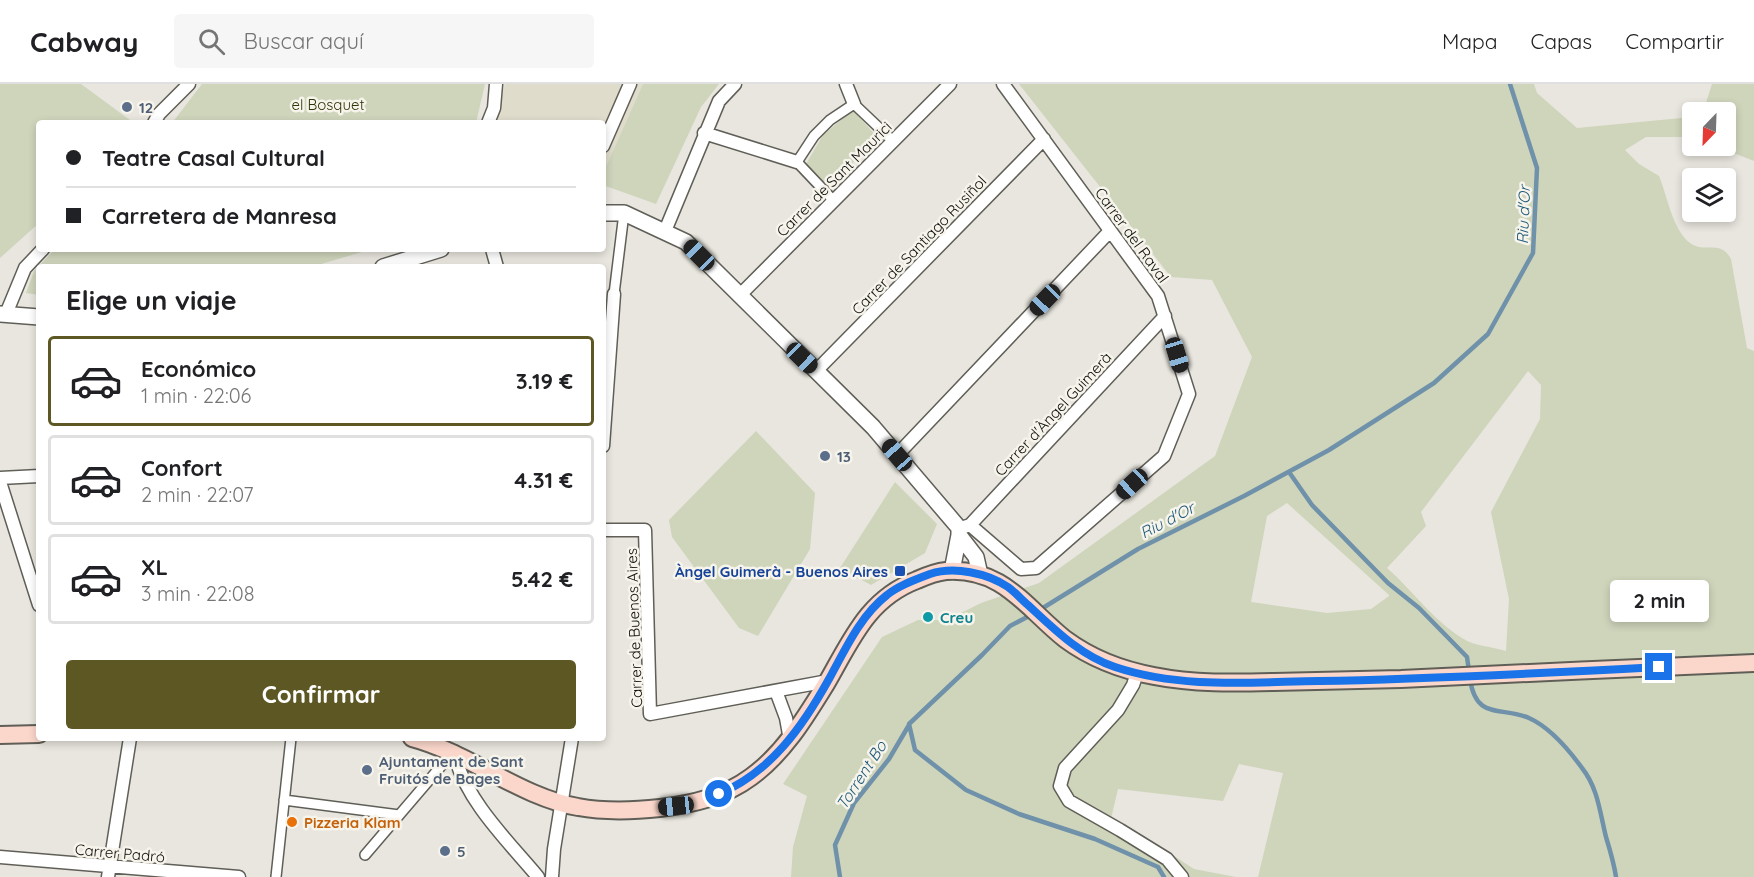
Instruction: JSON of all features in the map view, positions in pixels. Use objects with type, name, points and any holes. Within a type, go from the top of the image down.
[{"type":"main road","points":[[420,741],[474,762],[527,790],[578,807],[628,811],[676,806],[708,799],[749,778],[790,740],[828,681],[844,650],[878,603],[896,588],[934,573],[952,571],[970,572],[1008,587],[1065,639],[1114,667],[1137,673],[1210,683],[1353,681],[1754,663]]},
{"type":"main road","points":[[0,735],[36,734]]},
{"type":"street","points":[[156,120],[189,84]]},
{"type":"street","points":[[489,120],[494,108],[496,84]]},
{"type":"street","points":[[606,139],[630,84]]},
{"type":"street","points":[[665,231],[719,101],[735,84]]},
{"type":"street","points":[[846,84],[854,104],[893,141]]},
{"type":"street","name":"Carrer de Sant Maurici","points":[[739,296],[950,84]]},
{"type":"street","name":"Carrer del Raval","points":[[963,530],[1021,569],[1036,568],[1164,456],[1189,394],[1165,316],[1152,287],[1003,84]]},
{"type":"street","points":[[797,162],[814,136],[830,120],[854,104]]},
{"type":"street","points":[[704,133],[797,162],[834,201]]},
{"type":"street","name":"Carrer de Santiago Rusiñol","points":[[816,371],[1044,139]]},
{"type":"street","points":[[606,213],[624,213],[686,242],[873,427],[963,530],[976,557],[980,575]]},
{"type":"street","points":[[606,403],[614,294],[624,213]]},
{"type":"street","points":[[897,455],[1110,231]]},
{"type":"street","points":[[36,318],[3,314],[25,268],[40,252]]},
{"type":"street","points":[[394,264],[432,252]]},
{"type":"street","name":"Carrer d'Àngel Guimerà","points":[[963,530],[1165,316]]},
{"type":"street","points":[[36,476],[0,480],[36,595]]},
{"type":"street","name":"Carrer de Buenos Aires","points":[[606,530],[645,530],[650,714],[828,681]]},
{"type":"street","points":[[952,571],[963,530]]},
{"type":"street","points":[[1137,673],[1133,685],[1118,710],[1065,768],[1060,786],[1069,801],[1167,859],[1182,877]]},
{"type":"street","points":[[776,691],[786,718],[790,740]]},
{"type":"street","points":[[109,872],[130,741]]},
{"type":"street","points":[[276,877],[291,741]]},
{"type":"street","points":[[552,877],[554,849],[572,741]]},
{"type":"street","points":[[365,855],[454,754],[460,775],[493,824],[538,877]]},
{"type":"street","points":[[284,800],[399,815]]},
{"type":"street","name":"Carrer Padró","points":[[0,857],[109,872],[238,877]]},
{"type":"shaded area","points":[[505,84],[643,84],[606,166],[606,120],[495,120]]},
{"type":"green space","points":[[0,84],[81,84],[130,120],[36,120],[36,226],[0,258]]},
{"type":"green space","name":"el Bosquet","points":[[202,84],[485,84],[477,120],[174,120]]},
{"type":"green space","points":[[643,84],[719,84],[701,107],[656,204],[606,186],[606,166]]},
{"type":"green space","points":[[1019,84],[1534,84],[1537,93],[1577,128],[1682,118],[1682,137],[1646,137],[1625,150],[1639,164],[1659,176],[1674,221],[1684,237],[1696,246],[1722,250],[1731,259],[1747,348],[1754,351],[1754,877],[1258,877],[1283,773],[1239,764],[1223,801],[1118,789],[1109,827],[1154,843],[1194,869],[1236,877],[791,877],[793,847],[807,796],[783,784],[882,637],[918,620],[947,620],[981,603],[1039,583],[1215,456],[1252,357],[1212,280],[1171,277]],"holes":[[[1528,371],[1541,385],[1540,419],[1491,512],[1509,599],[1506,651],[1473,643],[1451,631],[1387,568],[1426,526],[1421,512]],[[1287,503],[1389,595],[1371,609],[1327,613],[1251,602],[1267,516]]]},
{"type":"green space","points":[[1712,84],[1754,84],[1754,161],[1736,154],[1736,102],[1706,102]]},
{"type":"green space","points":[[853,110],[878,138],[829,186],[806,164],[823,135]]},
{"type":"green space","points":[[52,252],[362,252],[321,264],[41,264]]},
{"type":"green space","points":[[36,269],[36,295],[26,293]]},
{"type":"green space","points":[[756,431],[815,493],[810,549],[758,636],[739,628],[672,537],[669,520]]},
{"type":"green space","points":[[895,482],[937,524],[925,553],[871,585],[840,568]]},
{"type":"waterway","name":"Riu d'Or","points":[[1038,611],[1138,549],[1329,450],[1434,383],[1488,334],[1533,253],[1537,168],[1510,84]]},
{"type":"waterway","points":[[1289,472],[1312,505],[1388,583],[1419,608],[1467,657],[1469,671]]},
{"type":"waterway","name":"Riu d'Or","points":[[1031,615],[1010,626],[909,724],[915,750],[966,790],[1019,814],[1095,839],[1158,867],[1164,877]]},
{"type":"waterway","points":[[1470,679],[1473,692],[1484,707],[1519,715],[1536,722],[1558,740],[1582,768],[1595,792],[1616,877]]},
{"type":"waterway","name":"Torrent Bo","points":[[840,877],[835,845],[854,803],[889,759],[909,725]]},
{"type":"place","name":"12","points":[[127,107]]},
{"type":"place","name":"13","points":[[825,456]]},
{"type":"place","name":"Àngel Guimerà - Buenos Aires","points":[[900,571]]},
{"type":"place","name":"Creu","points":[[928,617]]},
{"type":"place","name":"Ajuntament de Sant Fruitós de Bages","points":[[367,770]]},
{"type":"place","name":"Pizzeria Klam","points":[[292,822]]},
{"type":"place","name":"5","points":[[445,851]]},
{"type":"route","points":[[719,794],[749,778],[790,740],[828,681],[844,650],[878,603],[896,588],[943,571],[970,572],[1008,587],[1065,639],[1114,667],[1184,681],[1210,683],[1353,681],[1659,667]]}]
